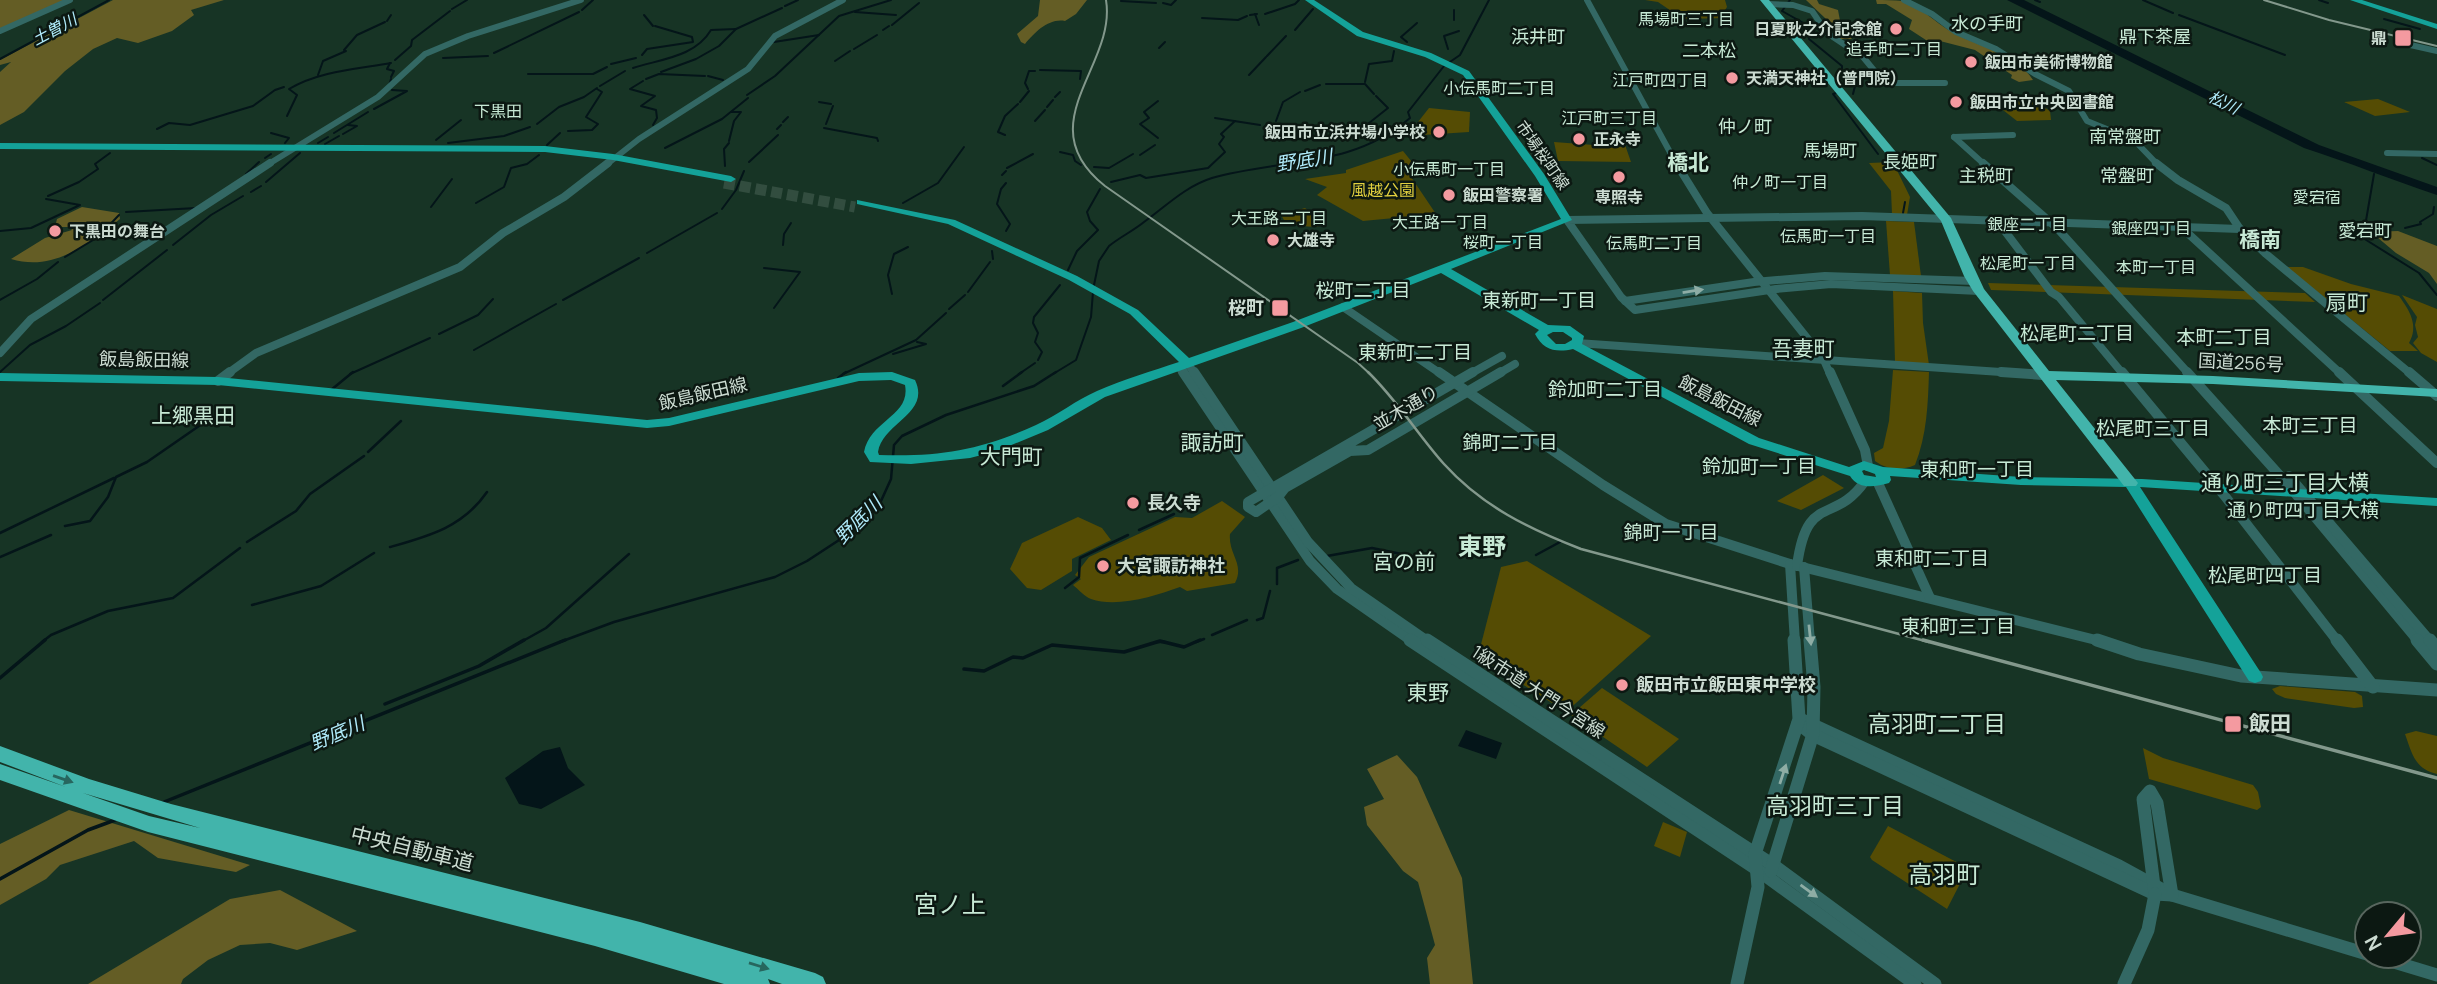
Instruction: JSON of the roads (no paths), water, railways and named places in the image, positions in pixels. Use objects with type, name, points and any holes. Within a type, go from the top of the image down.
[{"type":"highway","points":[[1766,2],[1947,220],[1977,286],[2043,375],[2130,483]]},
{"type":"highway","name":"国道256号","points":[[2043,375],[2198,380],[2436,394]]},
{"type":"highway","name":"中央自動車道","points":[[0,754],[61,779],[171,813],[638,932],[815,984]]},
{"type":"highway","points":[[0,772],[148,824],[595,936],[759,984]]},
{"type":"main road","name":"市場桜町線","points":[[1309,0],[1360,34],[1437,59],[1466,73],[1567,220]]},
{"type":"main road","points":[[2354,0],[2437,27]]},
{"type":"main road","points":[[0,146],[535,151],[611,159],[728,181]]},
{"type":"main road","points":[[858,204],[937,223],[1071,280],[1126,311],[1183,365]]},
{"type":"main road","points":[[1443,269],[1567,220]]},
{"type":"main road","name":"飯島飯田線","points":[[0,377],[218,381],[647,424],[681,419],[841,380],[880,376],[902,378],[911,383],[913,396],[907,409],[875,437],[871,452],[875,459],[898,461],[970,454],[992,448],[1043,427],[1100,394],[1443,269],[1542,329],[1566,329],[1579,345],[1754,441],[1795,456],[1866,474],[2130,483],[2437,502]]},
{"type":"main road","name":"飯島飯田線","points":[[1542,329],[1541,337],[1548,344],[1579,345]]},
{"type":"main road","points":[[2130,483],[2255,677]]},
{"type":"street","points":[[0,32],[70,0]]},
{"type":"street","points":[[0,353],[31,319],[293,148],[389,89],[425,54],[468,36],[581,0]]},
{"type":"street","points":[[218,381],[256,353],[448,274],[503,233],[564,197],[611,159],[747,69],[775,36],[843,0]]},
{"type":"street","points":[[1587,0],[1661,138],[1710,217],[1826,362],[1866,450],[1866,474],[1930,598]]},
{"type":"street","points":[[1903,0],[1932,14],[1956,32],[1996,49],[2035,75],[2069,90],[2087,121],[2134,140],[2153,161],[2178,180],[2227,208],[2240,229],[2436,394]]},
{"type":"street","points":[[1766,2],[1812,11],[1827,33],[1863,57],[1882,80],[1945,83]]},
{"type":"street","points":[[2406,44],[2437,51]]},
{"type":"street","points":[[2013,135],[1956,136],[2056,224],[2437,649]]},
{"type":"street","points":[[2387,153],[2437,154]]},
{"type":"street","points":[[1567,220],[1710,217],[1911,218],[2240,229]]},
{"type":"street","points":[[1567,220],[1625,301],[1635,310],[1765,286]]},
{"type":"street","points":[[1998,222],[2051,292],[2059,297],[2218,488],[2373,687]]},
{"type":"street","points":[[2181,227],[2437,463]]},
{"type":"street","points":[[1625,301],[1765,286],[1887,283],[1977,286]]},
{"type":"street","points":[[1343,307],[1651,516],[1707,538],[1797,565],[2107,643],[2139,654],[2241,676],[2437,690]]},
{"type":"street","points":[[1579,345],[2043,375]]},
{"type":"street","name":"並木通り","points":[[1271,495],[1502,356]]},
{"type":"street","name":"並木通り","points":[[1271,495],[1350,451],[1368,450],[1515,364]]},
{"type":"street","points":[[1183,365],[1271,495],[1310,561],[1351,601],[1755,861],[1767,876],[1915,984]]},
{"type":"street","points":[[1755,861],[1799,721],[1797,565],[1803,532],[1811,516],[1852,496],[1866,474]]},
{"type":"street","points":[[2300,494],[2437,664]]},
{"type":"street","points":[[1737,984],[1767,876],[1814,731],[1814,687],[1797,565]]},
{"type":"street","points":[[1799,721],[1814,731],[2155,889],[2353,950]]},
{"type":"street","points":[[2124,984],[2148,930],[2155,889],[2143,799],[2150,791],[2157,803],[2172,895]]},
{"type":"street","points":[[1755,861],[1767,876],[1935,984]]},
{"type":"water","name":"松川","points":[[2007,0],[2024,0],[2319,145],[2437,187],[2437,195],[2304,148]]},
{"type":"water","points":[[1466,730],[1502,743],[1496,759],[1458,746]]},
{"type":"water","points":[[560,747],[568,768],[585,785],[541,809],[519,804],[505,778],[543,751]]},
{"type":"waterway","name":"土曽川","points":[[0,59],[109,0]]},
{"type":"waterway","points":[[452,9],[467,0]]},
{"type":"waterway","points":[[582,10],[593,0]]},
{"type":"waterway","points":[[785,6],[798,0]]},
{"type":"waterway","points":[[819,35],[839,16],[891,0]]},
{"type":"waterway","points":[[1163,3],[1171,5],[1176,0]]},
{"type":"waterway","points":[[1265,14],[1295,4],[1299,0]]},
{"type":"waterway","name":"野底川","points":[[1094,285],[1099,261],[1109,246],[1194,186],[1212,178],[1238,172],[1340,154],[1364,146],[1410,118],[1408,112],[1444,66],[1460,55],[1489,0]]},
{"type":"waterway","points":[[1790,0],[1782,11],[1807,25],[1809,39],[1842,66],[1842,75],[1855,86],[1853,94]]},
{"type":"waterway","points":[[2035,0],[2040,2]]},
{"type":"waterway","points":[[2143,0],[2173,13]]},
{"type":"waterway","points":[[2319,0],[2328,3]]},
{"type":"waterway","points":[[1121,1],[1156,3]]},
{"type":"waterway","points":[[892,25],[919,3]]},
{"type":"waterway","points":[[736,29],[782,8]]},
{"type":"waterway","points":[[1295,30],[1313,9]]},
{"type":"waterway","points":[[1454,10],[1454,20]]},
{"type":"waterway","points":[[395,60],[411,46],[412,40],[450,11]]},
{"type":"waterway","points":[[494,53],[579,12]]},
{"type":"waterway","points":[[855,12],[896,15]]},
{"type":"waterway","points":[[1250,15],[1255,14]]},
{"type":"waterway","points":[[1255,14],[1259,25]]},
{"type":"waterway","points":[[387,21],[391,15]]},
{"type":"waterway","points":[[644,15],[653,26]]},
{"type":"waterway","points":[[2179,15],[2285,55]]},
{"type":"waterway","points":[[1202,18],[1238,20],[1247,16]]},
{"type":"waterway","points":[[2384,19],[2420,29]]},
{"type":"waterway","points":[[344,50],[357,35],[385,22]]},
{"type":"waterway","points":[[1407,42],[1401,37],[1417,23]]},
{"type":"waterway","points":[[642,55],[647,49],[693,42],[692,37],[655,26]]},
{"type":"waterway","points":[[883,30],[889,26]]},
{"type":"waterway","points":[[633,68],[687,52],[711,30],[736,29]]},
{"type":"waterway","points":[[661,72],[696,59],[719,46],[736,29]]},
{"type":"waterway","points":[[1448,49],[1444,36],[1459,31]]},
{"type":"waterway","points":[[747,95],[775,76],[819,35]]},
{"type":"waterway","points":[[774,42],[819,35]]},
{"type":"waterway","points":[[854,49],[877,35]]},
{"type":"waterway","points":[[1267,56],[1286,36]]},
{"type":"waterway","points":[[1159,48],[1165,42]]},
{"type":"waterway","points":[[318,75],[323,61],[346,51]]},
{"type":"waterway","points":[[835,61],[850,51]]},
{"type":"waterway","points":[[1365,82],[1369,64],[1392,61],[1394,51]]},
{"type":"waterway","points":[[443,58],[488,56]]},
{"type":"waterway","points":[[1249,75],[1266,57]]},
{"type":"waterway","points":[[611,64],[636,58]]},
{"type":"waterway","points":[[287,116],[297,95],[289,89],[313,78],[390,63]]},
{"type":"waterway","points":[[390,63],[387,69],[394,71],[391,77]]},
{"type":"waterway","points":[[528,74],[593,74],[607,67]]},
{"type":"waterway","points":[[1040,70],[1081,71],[1080,79]]},
{"type":"waterway","points":[[600,86],[625,71]]},
{"type":"waterway","points":[[1028,89],[1025,83],[1029,71],[1035,71]]},
{"type":"waterway","points":[[646,79],[659,74],[705,76]]},
{"type":"waterway","points":[[708,76],[723,80]]},
{"type":"waterway","points":[[389,86],[391,79]]},
{"type":"waterway","points":[[643,81],[630,89],[655,96],[641,106],[656,110],[657,118],[653,125]]},
{"type":"waterway","points":[[1326,84],[1365,84],[1374,94]]},
{"type":"waterway","points":[[1305,91],[1320,85]]},
{"type":"waterway","points":[[157,129],[169,123],[190,125],[253,106],[275,90],[284,87]]},
{"type":"waterway","points":[[537,124],[559,107],[584,97],[597,88]]},
{"type":"waterway","points":[[568,131],[592,130],[598,124],[586,117],[602,92],[597,89]]},
{"type":"waterway","points":[[374,109],[407,91],[392,90]]},
{"type":"waterway","points":[[1020,102],[1029,91]]},
{"type":"waterway","points":[[1055,97],[1060,92]]},
{"type":"waterway","points":[[1276,121],[1283,102],[1300,92]]},
{"type":"waterway","points":[[1836,93],[1833,94],[1878,154]]},
{"type":"waterway","points":[[1355,139],[1364,127],[1388,108],[1376,96]]},
{"type":"waterway","points":[[665,148],[722,119],[748,98]]},
{"type":"waterway","points":[[1047,107],[1053,100]]},
{"type":"waterway","points":[[1158,101],[1144,112],[1149,118],[1140,124],[1158,138]]},
{"type":"waterway","points":[[819,102],[831,104]]},
{"type":"waterway","points":[[1005,135],[998,132],[1005,116],[1018,104]]},
{"type":"waterway","points":[[826,124],[833,106]]},
{"type":"waterway","points":[[1035,121],[1045,110]]},
{"type":"waterway","points":[[334,133],[368,112]]},
{"type":"waterway","points":[[729,141],[734,121],[741,112],[731,112]]},
{"type":"waterway","points":[[783,122],[788,117]]},
{"type":"waterway","points":[[1215,118],[1235,121]]},
{"type":"waterway","points":[[436,140],[461,120]]},
{"type":"waterway","points":[[1111,182],[1140,175],[1146,178],[1208,168],[1225,152],[1219,144],[1224,137],[1221,134],[1235,121]]},
{"type":"waterway","points":[[1235,121],[1260,125]]},
{"type":"waterway","points":[[343,134],[357,126],[348,125]]},
{"type":"waterway","points":[[777,129],[781,125]]},
{"type":"waterway","points":[[448,143],[504,136],[530,127]]},
{"type":"waterway","points":[[824,128],[877,138],[878,141]]},
{"type":"waterway","points":[[271,133],[289,138],[285,143]]},
{"type":"waterway","points":[[547,145],[560,133]]},
{"type":"waterway","points":[[749,162],[778,135]]},
{"type":"waterway","points":[[325,144],[339,136]]},
{"type":"waterway","points":[[318,143],[328,137]]},
{"type":"waterway","points":[[725,166],[724,149],[729,143]]},
{"type":"waterway","points":[[1140,155],[1155,145]]},
{"type":"waterway","points":[[903,203],[938,183],[964,147]]},
{"type":"waterway","points":[[1060,152],[1073,155],[1075,161],[1081,165]]},
{"type":"waterway","points":[[48,196],[79,182],[98,169],[95,164],[110,153]]},
{"type":"waterway","points":[[266,182],[300,153]]},
{"type":"waterway","points":[[265,158],[271,154]]},
{"type":"waterway","points":[[1007,168],[1033,154]]},
{"type":"waterway","points":[[1094,167],[1109,168],[1133,154]]},
{"type":"waterway","points":[[476,203],[504,187],[511,168],[527,164],[539,155]]},
{"type":"waterway","points":[[2422,158],[2437,165]]},
{"type":"waterway","points":[[246,174],[259,162]]},
{"type":"waterway","points":[[722,209],[736,190],[744,171]]},
{"type":"waterway","points":[[1002,175],[1006,171]]},
{"type":"waterway","points":[[2374,174],[2363,238],[2419,273],[2437,295]]},
{"type":"waterway","points":[[431,207],[452,179]]},
{"type":"waterway","points":[[1006,183],[1001,189],[997,204],[1010,224],[1006,231]]},
{"type":"waterway","points":[[251,192],[261,186]]},
{"type":"waterway","points":[[1068,270],[1077,251],[1098,230],[1090,221],[1087,212],[1100,189]]},
{"type":"waterway","points":[[173,245],[211,215],[243,196]]},
{"type":"waterway","points":[[0,231],[31,228],[80,205],[46,199]]},
{"type":"waterway","points":[[1903,213],[1905,202]]},
{"type":"waterway","points":[[2405,228],[2421,224],[2420,222],[2433,214],[2434,207]]},
{"type":"waterway","points":[[126,212],[196,208]]},
{"type":"waterway","points":[[647,253],[717,213]]},
{"type":"waterway","points":[[65,257],[98,237],[119,215]]},
{"type":"waterway","points":[[783,245],[784,234],[791,223]]},
{"type":"waterway","points":[[892,294],[888,275],[894,254],[908,247]]},
{"type":"waterway","points":[[103,300],[167,250]]},
{"type":"waterway","points":[[992,251],[993,259]]},
{"type":"waterway","points":[[563,300],[639,258]]},
{"type":"waterway","points":[[0,300],[37,279],[58,262]]},
{"type":"waterway","points":[[968,292],[990,262]]},
{"type":"waterway","points":[[764,268],[800,272],[774,308]]},
{"type":"waterway","points":[[1038,360],[1042,352],[1035,342],[1038,333],[1033,323],[1034,317],[1060,285]]},
{"type":"waterway","name":"野底川","points":[[1053,374],[1076,360],[1091,317],[1093,292]]},
{"type":"waterway","points":[[949,309],[965,295]]},
{"type":"waterway","points":[[439,334],[478,315],[493,299]]},
{"type":"waterway","points":[[0,372],[30,345],[66,326],[100,303]]},
{"type":"waterway","points":[[474,350],[556,304]]},
{"type":"waterway","points":[[844,374],[916,340],[946,313]]},
{"type":"waterway","points":[[351,373],[430,338]]},
{"type":"waterway","points":[[893,354],[926,344],[917,342]]},
{"type":"waterway","points":[[1019,374],[1035,363]]},
{"type":"waterway","points":[[1003,386],[1022,372]]},
{"type":"waterway","name":"野底川","points":[[561,642],[614,622],[775,577],[807,561],[859,527],[881,501],[891,479],[894,445],[902,436],[946,415],[1034,386],[1056,372]]},
{"type":"waterway","points":[[331,390],[351,373]]},
{"type":"waterway","points":[[838,378],[844,374]]},
{"type":"waterway","points":[[368,452],[401,421]]},
{"type":"waterway","points":[[65,526],[90,521],[108,497],[116,477],[147,462],[199,426]]},
{"type":"waterway","points":[[247,542],[296,511],[310,494],[364,456]]},
{"type":"waterway","points":[[0,533],[114,478]]},
{"type":"waterway","points":[[390,547],[444,529],[467,514],[487,492]]},
{"type":"waterway","points":[[1139,530],[1174,514]]},
{"type":"waterway","points":[[0,557],[51,535]]},
{"type":"waterway","points":[[1065,588],[1079,577],[1080,558],[1128,535]]},
{"type":"waterway","points":[[1536,555],[1560,542]]},
{"type":"waterway","points":[[42,642],[51,635],[108,611],[173,598],[240,548]]},
{"type":"waterway","points":[[1327,556],[1372,548],[1416,557]]},
{"type":"waterway","points":[[252,605],[321,586],[374,553]]},
{"type":"waterway","points":[[521,642],[546,628],[629,554]]},
{"type":"waterway","points":[[1277,584],[1277,568],[1298,560]]},
{"type":"waterway","points":[[1257,620],[1263,618],[1270,591]]},
{"type":"waterway","points":[[1212,635],[1247,620]]},
{"type":"waterway","points":[[1196,642],[1204,639]]},
{"type":"waterway","points":[[0,678],[45,640]]},
{"type":"waterway","points":[[385,704],[479,666],[524,640]]},
{"type":"waterway","name":"野底川","points":[[561,642],[565,640]]},
{"type":"waterway","points":[[1164,642],[1184,647],[1200,640]]},
{"type":"waterway","name":"野底川","points":[[164,802],[561,642]]},
{"type":"waterway","points":[[964,669],[984,671],[1013,657],[1023,658],[1052,645],[1124,652],[1157,642]]},
{"type":"waterway","points":[[1157,642],[1164,642]]},
{"type":"waterway","points":[[1157,642],[1164,642]]},
{"type":"waterway","name":"野底川","points":[[0,879],[88,830],[115,820]]},
{"type":"tunnel","points":[[724,183],[855,207]]},
{"type":"railway","points":[[1106,0],[1106,24],[1100,48],[1080,94],[1074,117],[1074,140],[1083,163],[1105,186],[1369,373]]},
{"type":"railway","points":[[2264,0],[2329,20],[2437,46]]},
{"type":"railway","points":[[1369,373],[1434,453],[1459,479],[1507,515],[1543,533],[1581,549],[1929,642]]},
{"type":"railway","points":[[1923,640],[2437,778]]},
{"type":"place","name":"日夏耿之介記念館","points":[[1896,29]]},
{"type":"place","name":"鼎","points":[[2403,38]]},
{"type":"place","name":"飯田市美術博物館","points":[[1971,62]]},
{"type":"place","name":"天満天神社（普門院）","points":[[1732,78]]},
{"type":"place","name":"飯田市立中央図書館","points":[[1956,102]]},
{"type":"place","name":"飯田市立浜井場小学校","points":[[1439,132]]},
{"type":"place","name":"正永寺","points":[[1579,139]]},
{"type":"place","name":"専照寺","points":[[1619,177]]},
{"type":"place","name":"飯田警察署","points":[[1449,195]]},
{"type":"place","name":"下黒田の舞台","points":[[55,231]]},
{"type":"place","name":"大雄寺","points":[[1273,240]]},
{"type":"place","name":"桜町","points":[[1280,308]]},
{"type":"place","name":"長久寺","points":[[1133,503]]},
{"type":"place","name":"大宮諏訪神社","points":[[1103,566]]},
{"type":"place","name":"飯田市立飯田東中学校","points":[[1622,685]]},
{"type":"place","name":"飯田","points":[[2233,724]]},
{"type":"district","name":"馬場町三丁目","points":[[1686,19]]},
{"type":"district","name":"水の手町","points":[[1987,24]]},
{"type":"district","name":"浜井町","points":[[1538,37]]},
{"type":"district","name":"鼎下茶屋","points":[[2155,37]]},
{"type":"district","name":"追手町二丁目","points":[[1894,49]]},
{"type":"district","name":"二本松","points":[[1709,51]]},
{"type":"district","name":"江戸町四丁目","points":[[1660,80]]},
{"type":"district","name":"小伝馬町二丁目","points":[[1499,88]]},
{"type":"district","name":"下黒田","points":[[498,111]]},
{"type":"district","name":"江戸町三丁目","points":[[1609,118]]},
{"type":"district","name":"仲ノ町","points":[[1745,127]]},
{"type":"district","name":"南常盤町","points":[[2125,137]]},
{"type":"district","name":"馬場町","points":[[1830,151]]},
{"type":"district","name":"長姫町","points":[[1910,162]]},
{"type":"district","name":"橋北","points":[[1688,163]]},
{"type":"district","name":"小伝馬町一丁目","points":[[1449,169]]},
{"type":"district","name":"主税町","points":[[1986,176]]},
{"type":"district","name":"常盤町","points":[[2127,176]]},
{"type":"district","name":"仲ノ町一丁目","points":[[1780,182]]},
{"type":"district","name":"愛宕宿","points":[[2317,197]]},
{"type":"district","name":"大王路二丁目","points":[[1279,218]]},
{"type":"district","name":"大王路一丁目","points":[[1440,222]]},
{"type":"district","name":"銀座二丁目","points":[[2027,224]]},
{"type":"district","name":"銀座四丁目","points":[[2151,228]]},
{"type":"district","name":"愛宕町","points":[[2365,231]]},
{"type":"district","name":"伝馬町一丁目","points":[[1828,236]]},
{"type":"district","name":"橋南","points":[[2260,240]]},
{"type":"district","name":"桜町一丁目","points":[[1503,242]]},
{"type":"district","name":"伝馬町二丁目","points":[[1654,243]]},
{"type":"district","name":"松尾町一丁目","points":[[2028,263]]},
{"type":"district","name":"本町一丁目","points":[[2156,267]]},
{"type":"district","name":"桜町二丁目","points":[[1363,290]]},
{"type":"district","name":"東新町一丁目","points":[[1539,300]]},
{"type":"district","name":"扇町","points":[[2347,303]]},
{"type":"district","name":"松尾町二丁目","points":[[2077,333]]},
{"type":"district","name":"本町二丁目","points":[[2224,337]]},
{"type":"district","name":"吾妻町","points":[[1803,349]]},
{"type":"district","name":"東新町二丁目","points":[[1415,352]]},
{"type":"district","name":"鈴加町二丁目","points":[[1605,389]]},
{"type":"district","name":"上郷黒田","points":[[193,416]]},
{"type":"district","name":"本町三丁目","points":[[2310,425]]},
{"type":"district","name":"松尾町三丁目","points":[[2153,428]]},
{"type":"district","name":"錦町二丁目","points":[[1510,442]]},
{"type":"district","name":"諏訪町","points":[[1212,443]]},
{"type":"district","name":"大門町","points":[[1011,457]]},
{"type":"district","name":"鈴加町一丁目","points":[[1759,466]]},
{"type":"district","name":"東和町一丁目","points":[[1977,469]]},
{"type":"district","name":"通り町三丁目大横","points":[[2285,483]]},
{"type":"district","name":"通り町四丁目大横","points":[[2303,510]]},
{"type":"district","name":"錦町一丁目","points":[[1671,532]]},
{"type":"district","name":"東野","points":[[1482,547]]},
{"type":"district","name":"東和町二丁目","points":[[1932,558]]},
{"type":"district","name":"宮の前","points":[[1404,562]]},
{"type":"district","name":"松尾町四丁目","points":[[2265,575]]},
{"type":"district","name":"東和町三丁目","points":[[1958,626]]},
{"type":"district","name":"東野","points":[[1428,693]]},
{"type":"district","name":"高羽町二丁目","points":[[1937,724]]},
{"type":"district","name":"高羽町三丁目","points":[[1835,806]]},
{"type":"district","name":"高羽町","points":[[1944,875]]},
{"type":"district","name":"宮ノ上","points":[[950,905]]},
{"type":"park label","name":"風越公園","points":[[1383,190]]}]
